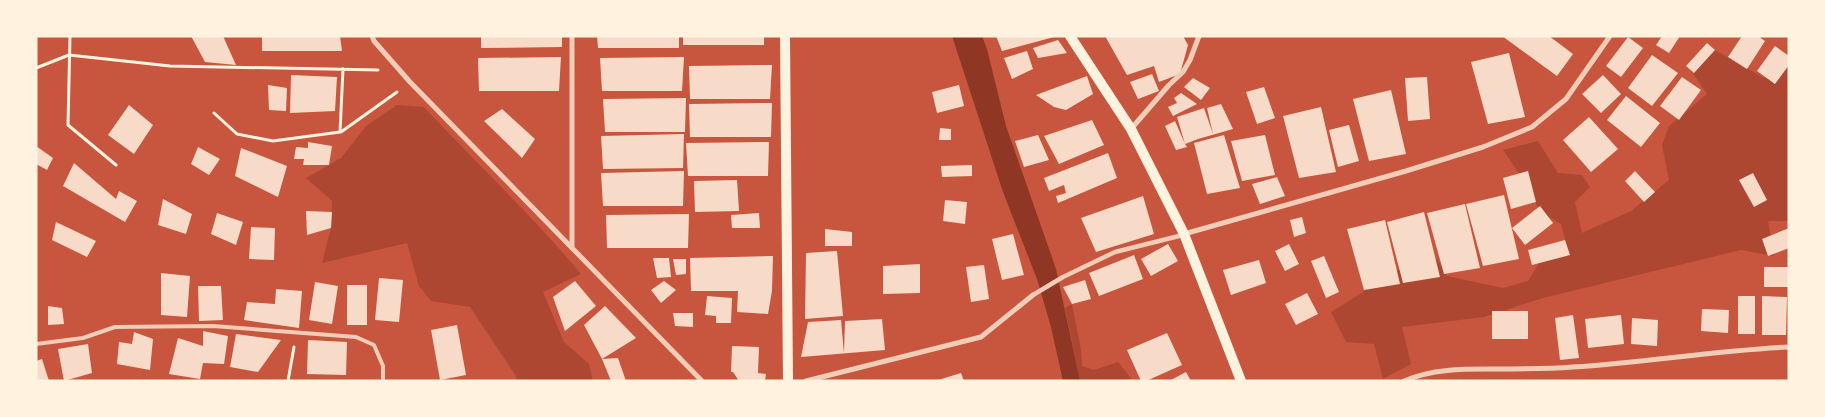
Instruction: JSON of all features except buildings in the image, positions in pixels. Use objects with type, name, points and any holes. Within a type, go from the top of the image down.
[{"type":"main road","points":[[785,36],[788,381]]},
{"type":"main road","points":[[1070,36],[1131,129],[1184,234],[1241,381]]},
{"type":"street","points":[[372,36],[399,71],[702,381]]},
{"type":"street","points":[[572,36],[572,249]]},
{"type":"street","points":[[1131,129],[1169,84],[1183,72],[1190,60],[1199,36]]},
{"type":"street","points":[[806,381],[981,337],[1033,295],[1063,277],[1114,252],[1415,168],[1483,147],[1532,127],[1566,99],[1610,36]]},
{"type":"street","points":[[1404,381],[1416,376],[1453,370],[1572,368],[1789,347]]},
{"type":"lane","points":[[36,344],[83,338],[115,327],[213,326],[356,337],[374,345],[383,366],[383,381]]},
{"type":"path","points":[[70,36],[68,124],[116,165]]},
{"type":"path","points":[[36,68],[69,55],[170,66],[399,71]]},
{"type":"path","points":[[340,132],[343,69]]},
{"type":"path","points":[[214,113],[237,134],[273,141],[340,132],[410,82]]},
{"type":"path","points":[[288,381],[297,331]]},
{"type":"shaded area","points":[[952,36],[982,36],[987,49],[1006,126],[1056,269],[1080,381],[1063,381],[1051,327],[1037,279],[1003,192]]},
{"type":"shaded area","points":[[1706,45],[1764,78],[1789,67],[1789,221],[1768,221],[1774,256],[1741,250],[1543,298],[1484,317],[1402,327],[1411,364],[1383,379],[1374,344],[1346,342],[1331,312],[1362,293],[1381,275],[1437,259],[1447,276],[1503,288],[1528,281],[1542,258],[1566,243],[1561,224],[1540,212],[1529,188],[1503,150],[1538,141],[1558,173],[1582,175],[1590,187],[1575,202],[1582,233],[1631,211],[1669,180],[1662,145],[1669,126],[1707,94],[1688,66]]},
{"type":"shaded area","points":[[397,105],[424,107],[524,210],[581,274],[543,292],[564,342],[589,364],[593,381],[516,381],[516,376],[470,307],[431,301],[419,286],[407,243],[322,263],[331,228],[332,201],[306,178],[341,158],[366,126]]},
{"type":"shaded area","points":[[1072,304],[1081,350],[1082,366],[1094,370],[1118,362],[1131,378],[1129,381],[1080,381],[1065,308]]}]
